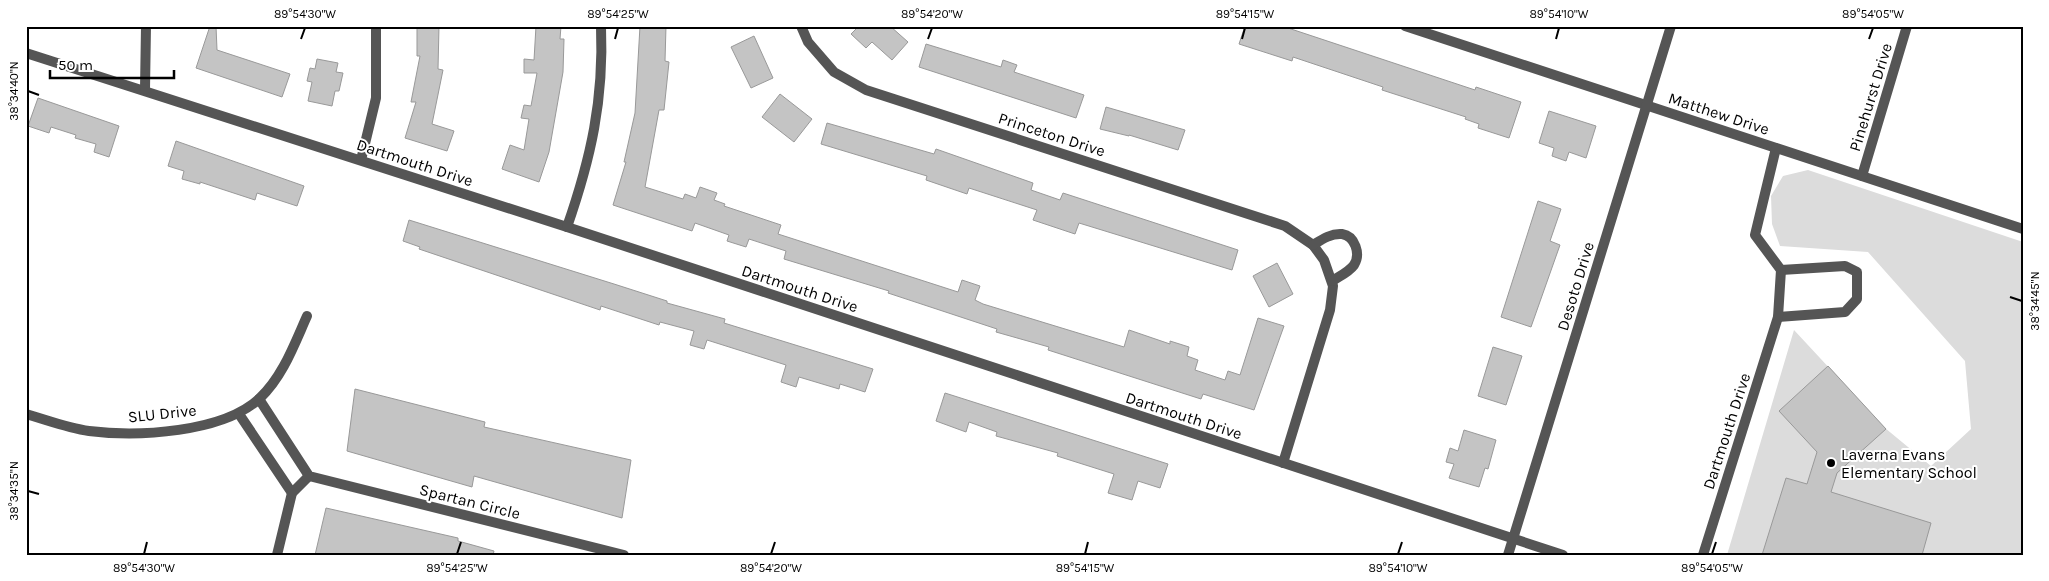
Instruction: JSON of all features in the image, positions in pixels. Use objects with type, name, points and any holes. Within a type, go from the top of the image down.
[{"type":"street","points":[[145,89],[146,26]]},
{"type":"street","points":[[360,160],[376,98],[376,26]]},
{"type":"street","points":[[567,227],[587,170],[597,118],[603,64],[601,26]]},
{"type":"street","name":"Princeton Drive","points":[[801,26],[808,42],[834,72],[866,90],[1285,226],[1313,245],[1324,260],[1332,281],[1330,310],[1283,463]]},
{"type":"street","name":"Matthew Drive","points":[[1405,26],[2023,229]]},
{"type":"street","name":"Desoto Drive","points":[[1508,555],[1671,26]]},
{"type":"street","name":"Pinehurst Drive","points":[[1862,176],[1907,26]]},
{"type":"street","name":"Dartmouth Drive","points":[[26,53],[145,89],[1563,555]]},
{"type":"street","points":[[1776,148],[1755,234],[1781,270],[1844,266],[1858,272],[1857,299],[1845,312],[1778,317]]},
{"type":"street","points":[[1313,245],[1328,236],[1343,234],[1353,240],[1358,253],[1355,264],[1346,273],[1332,281]]},
{"type":"street","name":"Dartmouth Drive","points":[[1703,555],[1778,317],[1781,270]]},
{"type":"street","name":"SLU Drive","points":[[26,414],[88,431],[120,433],[188,428],[239,414],[260,399],[275,382],[307,316]]},
{"type":"street","points":[[260,399],[309,476],[292,493],[277,555]]},
{"type":"street","points":[[239,414],[292,493]]},
{"type":"street","name":"Spartan Circle","points":[[309,476],[624,555]]},
{"type":"shaded area","points":[[1808,170],[2023,242],[2023,555],[1727,555],[1794,330],[1885,428],[1931,466],[1971,429],[1965,361],[1868,252],[1780,246],[1772,224],[1771,196],[1783,176]]},
{"type":"building","points":[[210,26],[216,26],[217,50],[290,74],[282,97],[196,68]]},
{"type":"building","points":[[417,26],[439,26],[438,69],[443,70],[432,124],[454,131],[447,151],[405,138],[416,102],[411,102],[420,56],[417,56]]},
{"type":"building","points":[[536,26],[561,26],[560,39],[564,39],[563,72],[549,152],[539,182],[502,169],[510,145],[524,150],[529,119],[521,118],[524,105],[531,106],[537,73],[524,73],[524,59],[534,60]]},
{"type":"building","points":[[640,26],[666,26],[665,61],[669,62],[664,110],[659,110],[645,187],[683,199],[685,194],[696,198],[700,187],[717,193],[714,200],[725,204],[724,206],[781,225],[778,234],[958,292],[962,280],[980,286],[975,300],[983,304],[1124,347],[1129,330],[1170,344],[1170,341],[1189,347],[1187,356],[1198,360],[1195,370],[1225,380],[1228,371],[1240,375],[1258,318],[1284,326],[1254,410],[1203,394],[1201,399],[1048,350],[1049,347],[996,332],[997,329],[888,293],[889,291],[784,259],[786,251],[749,239],[746,247],[727,241],[729,235],[695,223],[692,231],[613,205],[626,162],[624,162],[635,113]]},
{"type":"building","points":[[859,26],[890,26],[908,42],[892,60],[872,42],[866,48],[851,34]]},
{"type":"building","points":[[1245,26],[1282,26],[1475,90],[1476,87],[1521,102],[1509,138],[1478,128],[1479,124],[1465,119],[1466,117],[1382,90],[1383,87],[1293,57],[1292,61],[1239,44]]},
{"type":"building","points":[[754,36],[773,78],[751,88],[731,47]]},
{"type":"building","points":[[926,44],[1001,67],[1003,60],[1017,65],[1014,72],[1084,95],[1076,118],[919,67]]},
{"type":"building","points":[[317,59],[338,63],[336,72],[343,73],[339,91],[335,91],[332,106],[308,101],[312,82],[307,81],[310,68],[315,69]]},
{"type":"building","points":[[780,94],[812,119],[794,142],[762,117]]},
{"type":"building","points":[[38,98],[119,126],[109,157],[94,152],[96,144],[75,138],[76,135],[51,127],[49,133],[28,126]]},
{"type":"building","points":[[1106,107],[1185,130],[1178,150],[1129,135],[1100,129]]},
{"type":"building","points":[[1549,111],[1596,126],[1586,158],[1569,152],[1566,161],[1552,156],[1554,148],[1539,143]]},
{"type":"building","points":[[827,123],[934,154],[936,149],[1033,183],[1031,190],[1060,200],[1063,193],[1238,250],[1232,270],[1079,223],[1075,234],[1033,220],[1037,210],[969,188],[967,194],[926,180],[927,176],[821,144]]},
{"type":"building","points":[[176,141],[304,186],[297,206],[257,193],[255,200],[200,182],[200,184],[182,179],[184,171],[168,166]]},
{"type":"building","points":[[1538,201],[1561,209],[1550,241],[1560,245],[1531,327],[1501,317]]},
{"type":"building","points":[[409,220],[667,301],[667,303],[725,319],[724,323],[873,369],[865,392],[840,384],[839,389],[799,377],[796,387],[781,382],[786,365],[707,340],[704,349],[690,345],[694,331],[660,322],[659,325],[601,306],[600,310],[419,249],[420,247],[403,241]]},
{"type":"building","points":[[1277,263],[1293,294],[1269,307],[1253,276]]},
{"type":"building","points":[[1493,347],[1522,356],[1506,405],[1478,396]]},
{"type":"building","name":"Laverna Evans Elementary School","points":[[1828,366],[1886,429],[1837,473],[1831,492],[1931,523],[1922,555],[1762,555],[1786,478],[1807,484],[1817,452],[1779,411]]},
{"type":"building","points":[[355,389],[485,422],[484,427],[631,460],[622,518],[474,476],[472,487],[347,451]]},
{"type":"building","points":[[945,393],[1168,464],[1160,488],[1138,481],[1132,500],[1108,493],[1114,474],[1057,456],[1058,453],[996,436],[997,432],[969,422],[966,432],[936,421]]},
{"type":"building","points":[[1464,430],[1496,440],[1488,469],[1485,468],[1479,487],[1449,478],[1454,464],[1446,462],[1450,448],[1458,451]]},
{"type":"building","points":[[326,508],[458,538],[458,541],[494,551],[493,555],[315,555]]},
{"type":"place","name":"Laverna Evans Elementary School","points":[[1831,463]]}]
